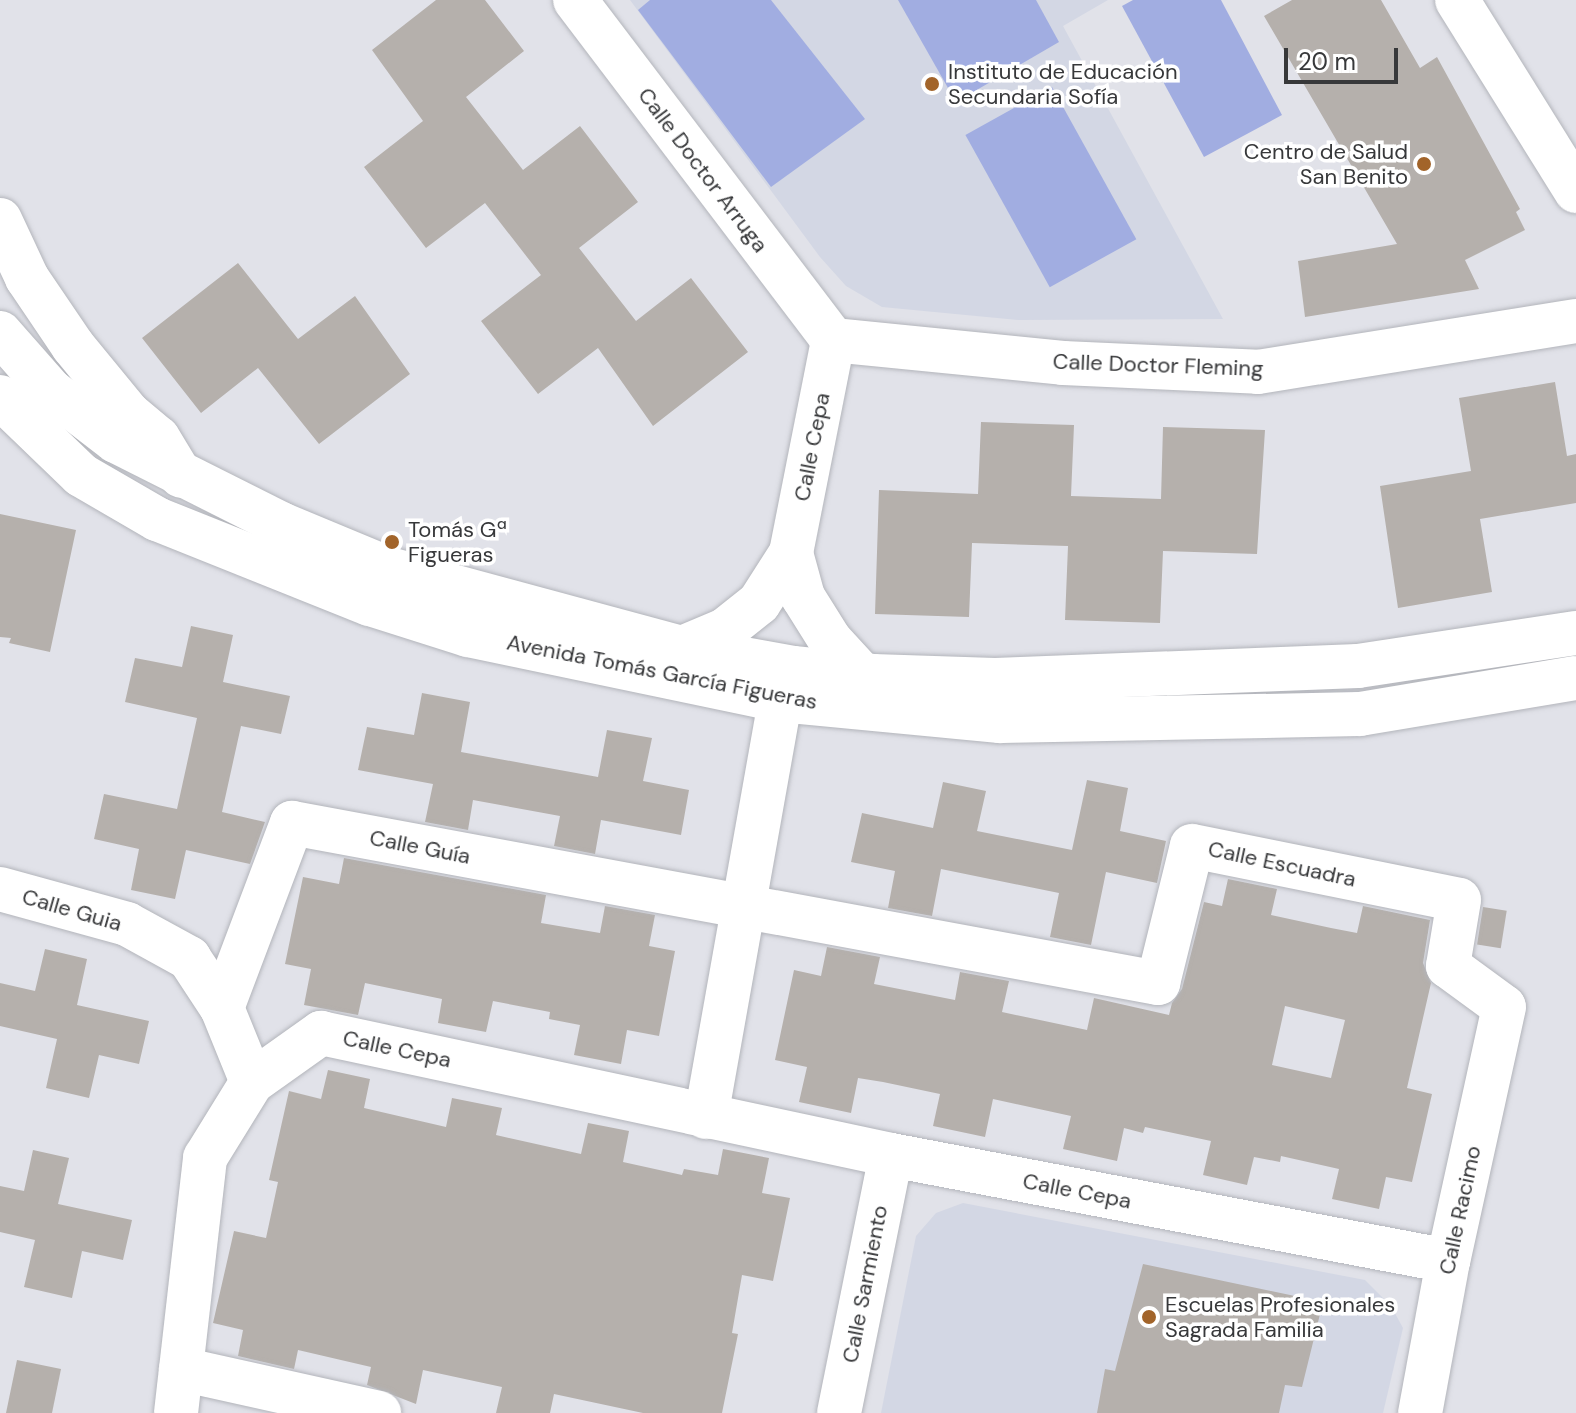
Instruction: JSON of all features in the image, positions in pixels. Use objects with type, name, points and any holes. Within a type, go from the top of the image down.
[{"type":"street","name":"Calle Doctor Arruga","points":[[575,0],[833,340]]},
{"type":"street","points":[[1457,0],[1576,191]]},
{"type":"street","points":[[0,220],[27,278],[73,346],[128,413],[158,438],[181,476]]},
{"type":"street","name":"Calle Doctor Fleming","points":[[833,340],[1063,363],[1258,372],[1576,321]]},
{"type":"street","name":"Avenida Tomás García Figueras","points":[[0,333],[51,391],[116,441],[281,524],[389,569],[682,648],[793,668],[862,675],[995,680],[1358,666],[1576,633]]},
{"type":"street","name":"Calle Cepa","points":[[682,648],[725,630],[759,603],[791,553],[833,340]]},
{"type":"street","name":"Avenida Tomás García Figueras","points":[[0,397],[81,475],[157,519],[370,604],[468,635],[780,700],[1000,721],[1360,714],[1576,678]]},
{"type":"street","name":"Calle Cepa","points":[[791,553],[803,597],[830,640],[862,675]]},
{"type":"street","points":[[706,1117],[780,700]]},
{"type":"street","name":"Calle Guía","points":[[222,1008],[292,823],[743,908]]},
{"type":"street","name":"Calle Escuadra","points":[[743,908],[1158,983],[1192,846],[1459,900],[1448,966],[1504,1007]]},
{"type":"street","name":"Calle Guia","points":[[0,889],[127,924],[189,958],[222,1008],[252,1082]]},
{"type":"street","name":"Calle Racimo","points":[[1420,1413],[1448,1261],[1504,1007]]},
{"type":"street","name":"Calle Cepa","points":[[176,1413],[205,1158],[252,1082],[321,1033],[891,1155],[1448,1261]]},
{"type":"street","name":"Calle Sarmiento","points":[[839,1413],[891,1155]]},
{"type":"street","points":[[181,1369],[379,1413]]},
{"type":"shaded area","points":[[630,0],[1108,0],[1063,26],[1223,319],[1018,320],[882,307],[846,286],[820,257]]},
{"type":"shaded area","points":[[650,0],[771,0],[865,119],[771,187],[638,10]]},
{"type":"shaded area","points":[[898,0],[1036,0],[1059,42],[956,102]]},
{"type":"shaded area","points":[[1133,0],[1221,0],[1282,115],[1204,157],[1122,6]]},
{"type":"shaded area","points":[[1052,87],[1136,239],[1050,287],[965,135]]},
{"type":"shaded area","name":"Escuelas Profesionales Sagrada Familia","points":[[963,1203],[1365,1280],[1391,1306],[1403,1328],[1383,1413],[881,1413],[916,1236],[936,1213]]},
{"type":"building","points":[[436,0],[485,0],[524,51],[466,97],[523,170],[580,126],[638,202],[579,248],[636,321],[691,278],[748,352],[653,426],[598,348],[538,394],[481,321],[541,275],[485,203],[426,248],[364,167],[423,121],[372,50]]},
{"type":"building","name":"Centro de Salud San Benito","points":[[1292,0],[1381,0],[1420,68],[1437,57],[1520,209],[1516,212],[1525,230],[1465,260],[1479,289],[1305,317],[1298,261],[1397,244],[1264,16]]},
{"type":"building","points":[[238,263],[298,339],[355,296],[410,374],[319,444],[258,368],[201,413],[142,338]]},
{"type":"building","points":[[1555,382],[1567,456],[1576,454],[1576,503],[1480,519],[1492,592],[1398,608],[1380,486],[1471,471],[1459,398]]},
{"type":"building","points":[[981,422],[1074,425],[1071,496],[1161,499],[1163,427],[1265,430],[1257,554],[1163,551],[1160,623],[1065,620],[1068,546],[972,543],[969,617],[875,614],[879,490],[978,494]]},
{"type":"building","points":[[0,514],[76,530],[50,652],[9,643],[11,638],[0,637]]},
{"type":"building","points":[[191,626],[233,635],[223,682],[290,696],[281,734],[241,726],[222,812],[265,822],[250,864],[186,850],[175,899],[131,890],[139,849],[94,839],[104,794],[177,809],[197,718],[125,702],[135,658],[182,667]]},
{"type":"building","points":[[422,693],[470,702],[461,752],[598,777],[607,730],[652,738],[643,781],[689,790],[681,835],[601,820],[595,854],[554,846],[560,816],[473,800],[468,830],[425,822],[433,784],[358,770],[367,727],[414,735]]},
{"type":"building","points":[[1087,780],[1128,788],[1120,831],[1166,841],[1157,883],[1106,872],[1091,945],[1050,937],[1059,893],[941,869],[932,916],[888,908],[895,871],[851,862],[862,813],[933,828],[943,782],[986,791],[977,831],[1072,850]]},
{"type":"building","points":[[344,858],[546,895],[541,923],[600,933],[605,906],[655,915],[649,946],[675,951],[659,1036],[627,1030],[621,1064],[574,1055],[580,1025],[549,1019],[550,1012],[493,1001],[486,1032],[438,1023],[442,999],[365,983],[358,1015],[304,1005],[311,969],[285,964],[303,877],[339,884]]},
{"type":"building","points":[[1228,879],[1277,889],[1271,915],[1331,928],[1357,933],[1363,906],[1430,920],[1423,963],[1431,983],[1407,1088],[1432,1094],[1412,1182],[1386,1177],[1379,1209],[1332,1199],[1339,1169],[1281,1156],[1280,1162],[1254,1157],[1247,1185],[1203,1175],[1211,1141],[1145,1127],[1143,1133],[1124,1128],[1117,1161],[1063,1149],[1071,1116],[993,1099],[985,1137],[933,1126],[940,1094],[883,1082],[858,1078],[851,1113],[799,1102],[807,1067],[775,1060],[794,970],[821,976],[827,947],[880,957],[874,984],[955,1000],[960,972],[1009,981],[1002,1012],[1087,1030],[1094,998],[1169,1015],[1172,1003],[1182,989],[1204,902],[1222,906]],"holes":[[[1285,1006],[1345,1020],[1331,1078],[1272,1065]]]},
{"type":"building","points":[[1483,907],[1507,911],[1501,948],[1477,945]]},
{"type":"building","points":[[45,949],[87,959],[77,1005],[149,1021],[139,1064],[99,1055],[89,1098],[46,1088],[57,1039],[0,1026],[0,983],[35,991]]},
{"type":"building","points":[[328,1070],[370,1079],[364,1108],[446,1127],[452,1098],[502,1108],[496,1135],[581,1154],[588,1123],[629,1131],[623,1162],[682,1175],[684,1169],[718,1175],[723,1149],[769,1158],[762,1193],[790,1198],[773,1281],[742,1275],[732,1333],[738,1334],[722,1413],[643,1413],[554,1394],[550,1413],[496,1413],[502,1387],[423,1370],[416,1404],[367,1385],[371,1367],[298,1350],[294,1369],[238,1356],[243,1330],[213,1323],[234,1231],[266,1238],[278,1182],[269,1180],[289,1091],[321,1099]]},
{"type":"building","points":[[33,1150],[69,1158],[58,1204],[132,1220],[123,1260],[82,1251],[72,1298],[24,1287],[35,1240],[0,1232],[0,1186],[24,1191]]},
{"type":"building","points":[[1143,1264],[1323,1302],[1302,1387],[1285,1385],[1279,1413],[1097,1413],[1105,1369],[1115,1371]]},
{"type":"building","points":[[17,1360],[61,1369],[52,1413],[6,1413]]},
{"type":"place","name":"Instituto de Educación Secundaria Sofía","points":[[932,84]]},
{"type":"place","name":"Centro de Salud San Benito","points":[[1424,164]]},
{"type":"place","name":"Tomás Gª Figueras","points":[[392,542]]},
{"type":"place","name":"Escuelas Profesionales Sagrada Familia","points":[[1149,1317]]}]
